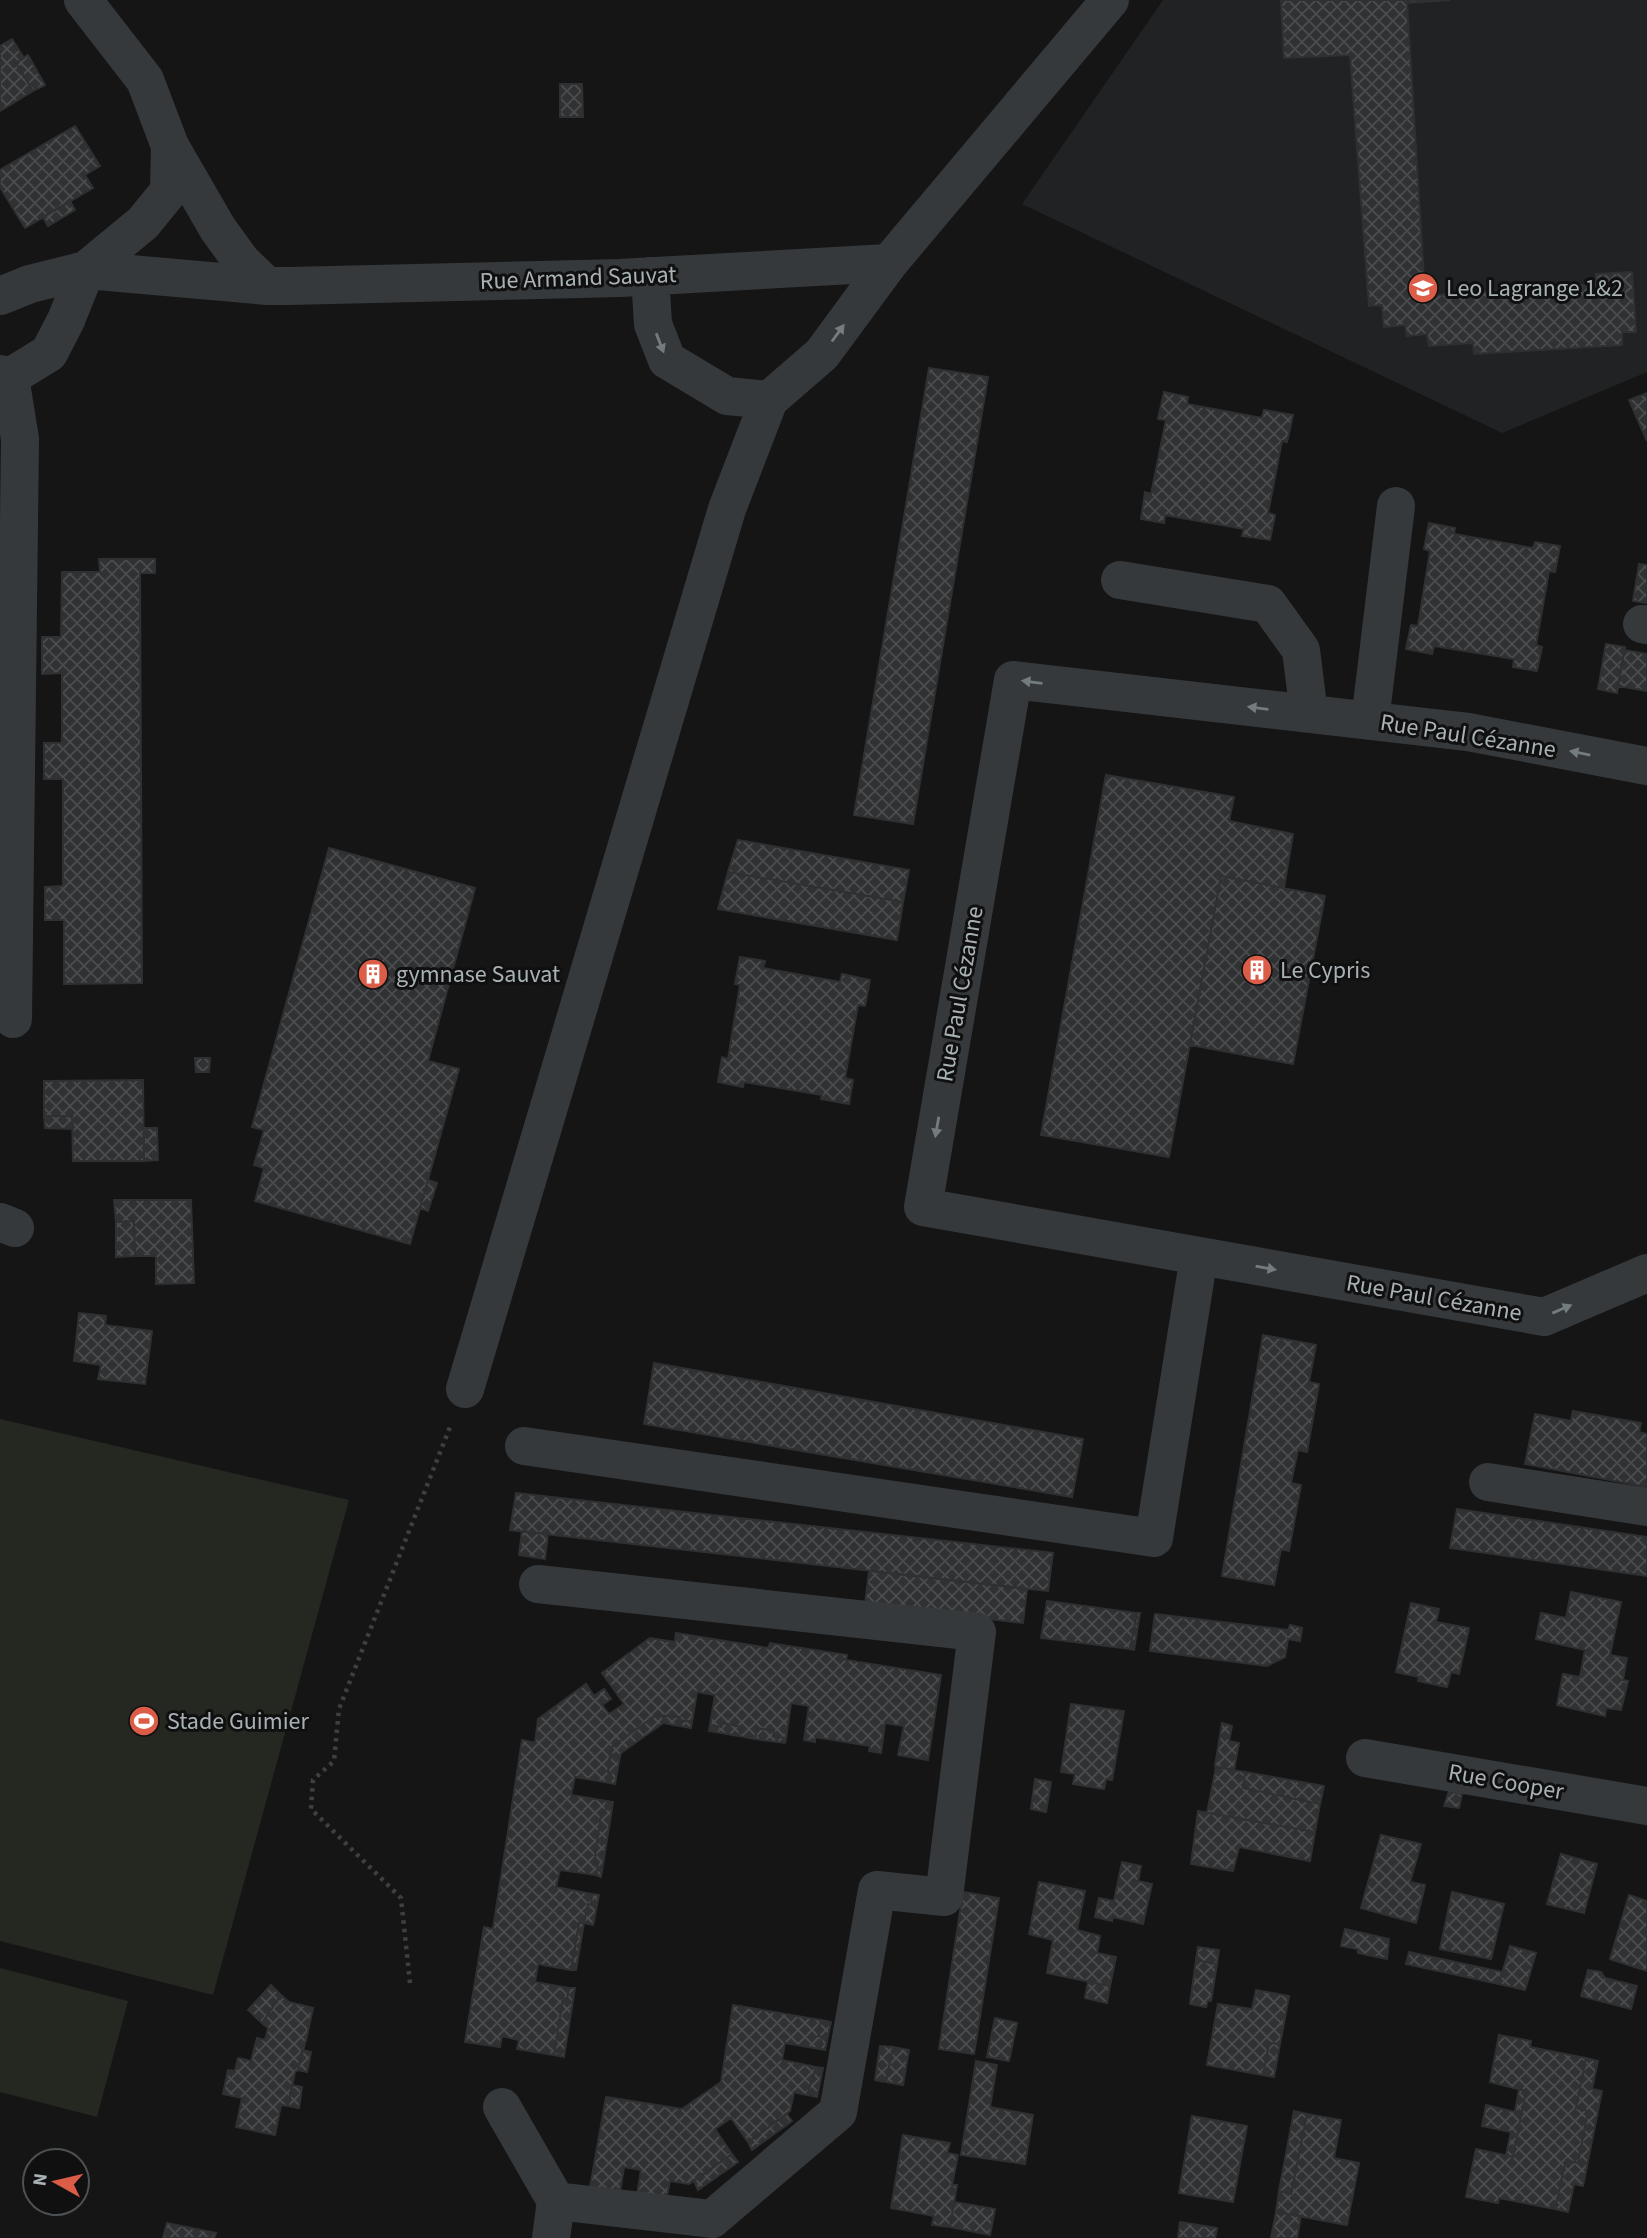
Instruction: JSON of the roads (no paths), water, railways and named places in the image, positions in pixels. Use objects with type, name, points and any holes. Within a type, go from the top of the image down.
[{"type":"street","points":[[83,0],[145,80],[170,146],[218,229],[242,262],[267,286]]},
{"type":"street","points":[[465,1390],[727,509],[769,400],[822,354],[889,263],[1110,0]]},
{"type":"street","points":[[0,296],[30,284],[86,270],[143,223],[169,191],[170,146]]},
{"type":"street","name":"Rue Armand Sauvat","points":[[86,270],[267,286],[650,276],[889,263]]},
{"type":"street","points":[[13,1019],[20,439],[5,375],[49,353],[86,270]]},
{"type":"street","points":[[650,276],[653,324],[667,360],[727,396],[769,400]]},
{"type":"street","points":[[1370,721],[1396,506]]},
{"type":"street","points":[[1121,580],[1268,604],[1301,650],[1310,714]]},
{"type":"street","name":"Rue Paul Cézanne","points":[[1647,766],[1468,732],[1013,680],[923,1207],[1544,1317],[1647,1273]]},
{"type":"street","points":[[524,1446],[1154,1538],[1199,1256]]},
{"type":"street","points":[[1488,1482],[1647,1507]]},
{"type":"street","points":[[538,1584],[977,1632],[944,1897],[877,1890],[838,2112],[712,2219],[556,2201]]},
{"type":"street","name":"Rue Cooper","points":[[1365,1758],[1647,1806]]},
{"type":"street","points":[[502,2107],[556,2201],[551,2238]]},
{"type":"place","name":"Leo Lagrange 1&2","points":[[1423,288]]},
{"type":"place","name":"Le Cypris","points":[[1257,970]]},
{"type":"place","name":"gymnase Sauvat","points":[[373,974]]},
{"type":"place","name":"Stade Guimier","points":[[144,1721]]}]
